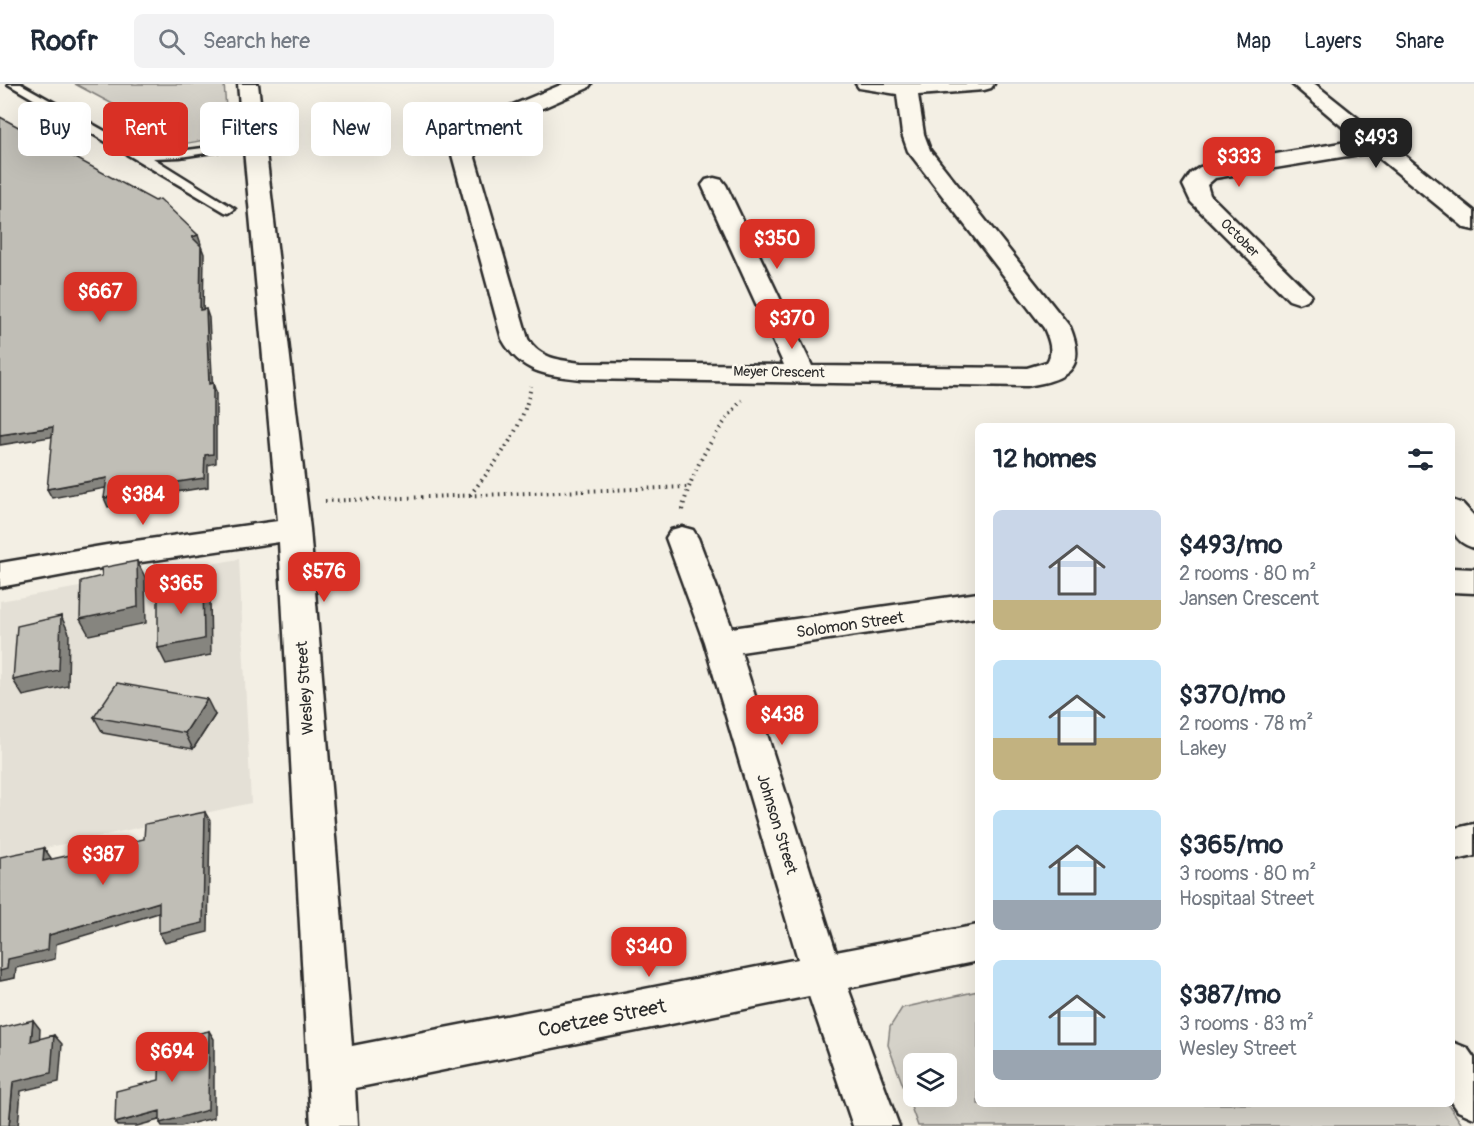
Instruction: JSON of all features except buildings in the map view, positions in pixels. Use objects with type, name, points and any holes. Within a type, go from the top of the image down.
[{"type":"street","name":"Wesley Street","points":[[248,84],[249,102]]},
{"type":"street","points":[[534,361],[520,350],[515,339],[462,151],[464,143],[480,127],[581,84]]},
{"type":"street","points":[[866,84],[907,89],[984,84]]},
{"type":"street","points":[[1302,84],[1474,223]]},
{"type":"street","name":"Meyer Crescent","points":[[534,361],[550,368],[581,371],[801,372],[1027,377],[1043,375],[1055,370],[1061,365],[1065,354],[1065,344],[1058,327],[919,151],[913,134],[907,89]]},
{"type":"street","name":"October","points":[[1298,295],[1199,197],[1195,185],[1199,178],[1208,172],[1377,144]]},
{"type":"street","name":"Wesley Street","points":[[253,156],[292,516],[334,1126]]},
{"type":"street","points":[[714,185],[801,372]]},
{"type":"street","points":[[1455,515],[1474,537]]},
{"type":"street","points":[[0,575],[107,556],[292,516]]},
{"type":"street","name":"Johnson Street","points":[[682,538],[721,642],[823,975],[876,1126]]},
{"type":"street","points":[[1455,580],[1474,581]]},
{"type":"street","name":"Solomon Street","points":[[721,642],[934,614],[975,606]]},
{"type":"street","points":[[1455,844],[1474,840]]},
{"type":"street","name":"Coetzee Street","points":[[332,1071],[975,944]]},
{"type":"street","points":[[1455,1068],[1474,1096]]},
{"type":"lane","points":[[13,84],[103,134]]},
{"type":"lane","points":[[141,156],[229,209]]},
{"type":"path","points":[[470,495],[512,441],[529,407],[534,361]]},
{"type":"path","points":[[682,538],[682,511],[696,461],[766,372]]},
{"type":"path","points":[[292,516],[470,495],[687,487]]},
{"type":"shaded area","points":[[75,84],[224,84],[226,102],[200,102],[200,141],[188,143],[188,102],[109,102]]},
{"type":"shaded area","points":[[239,559],[251,803],[0,858],[0,601]]},
{"type":"shaded area","points":[[975,992],[975,1107],[1450,1107],[1463,1126],[918,1126],[911,1107],[957,1107],[957,1053],[903,1053],[903,1086],[888,1045],[890,1027],[902,1008]]}]
